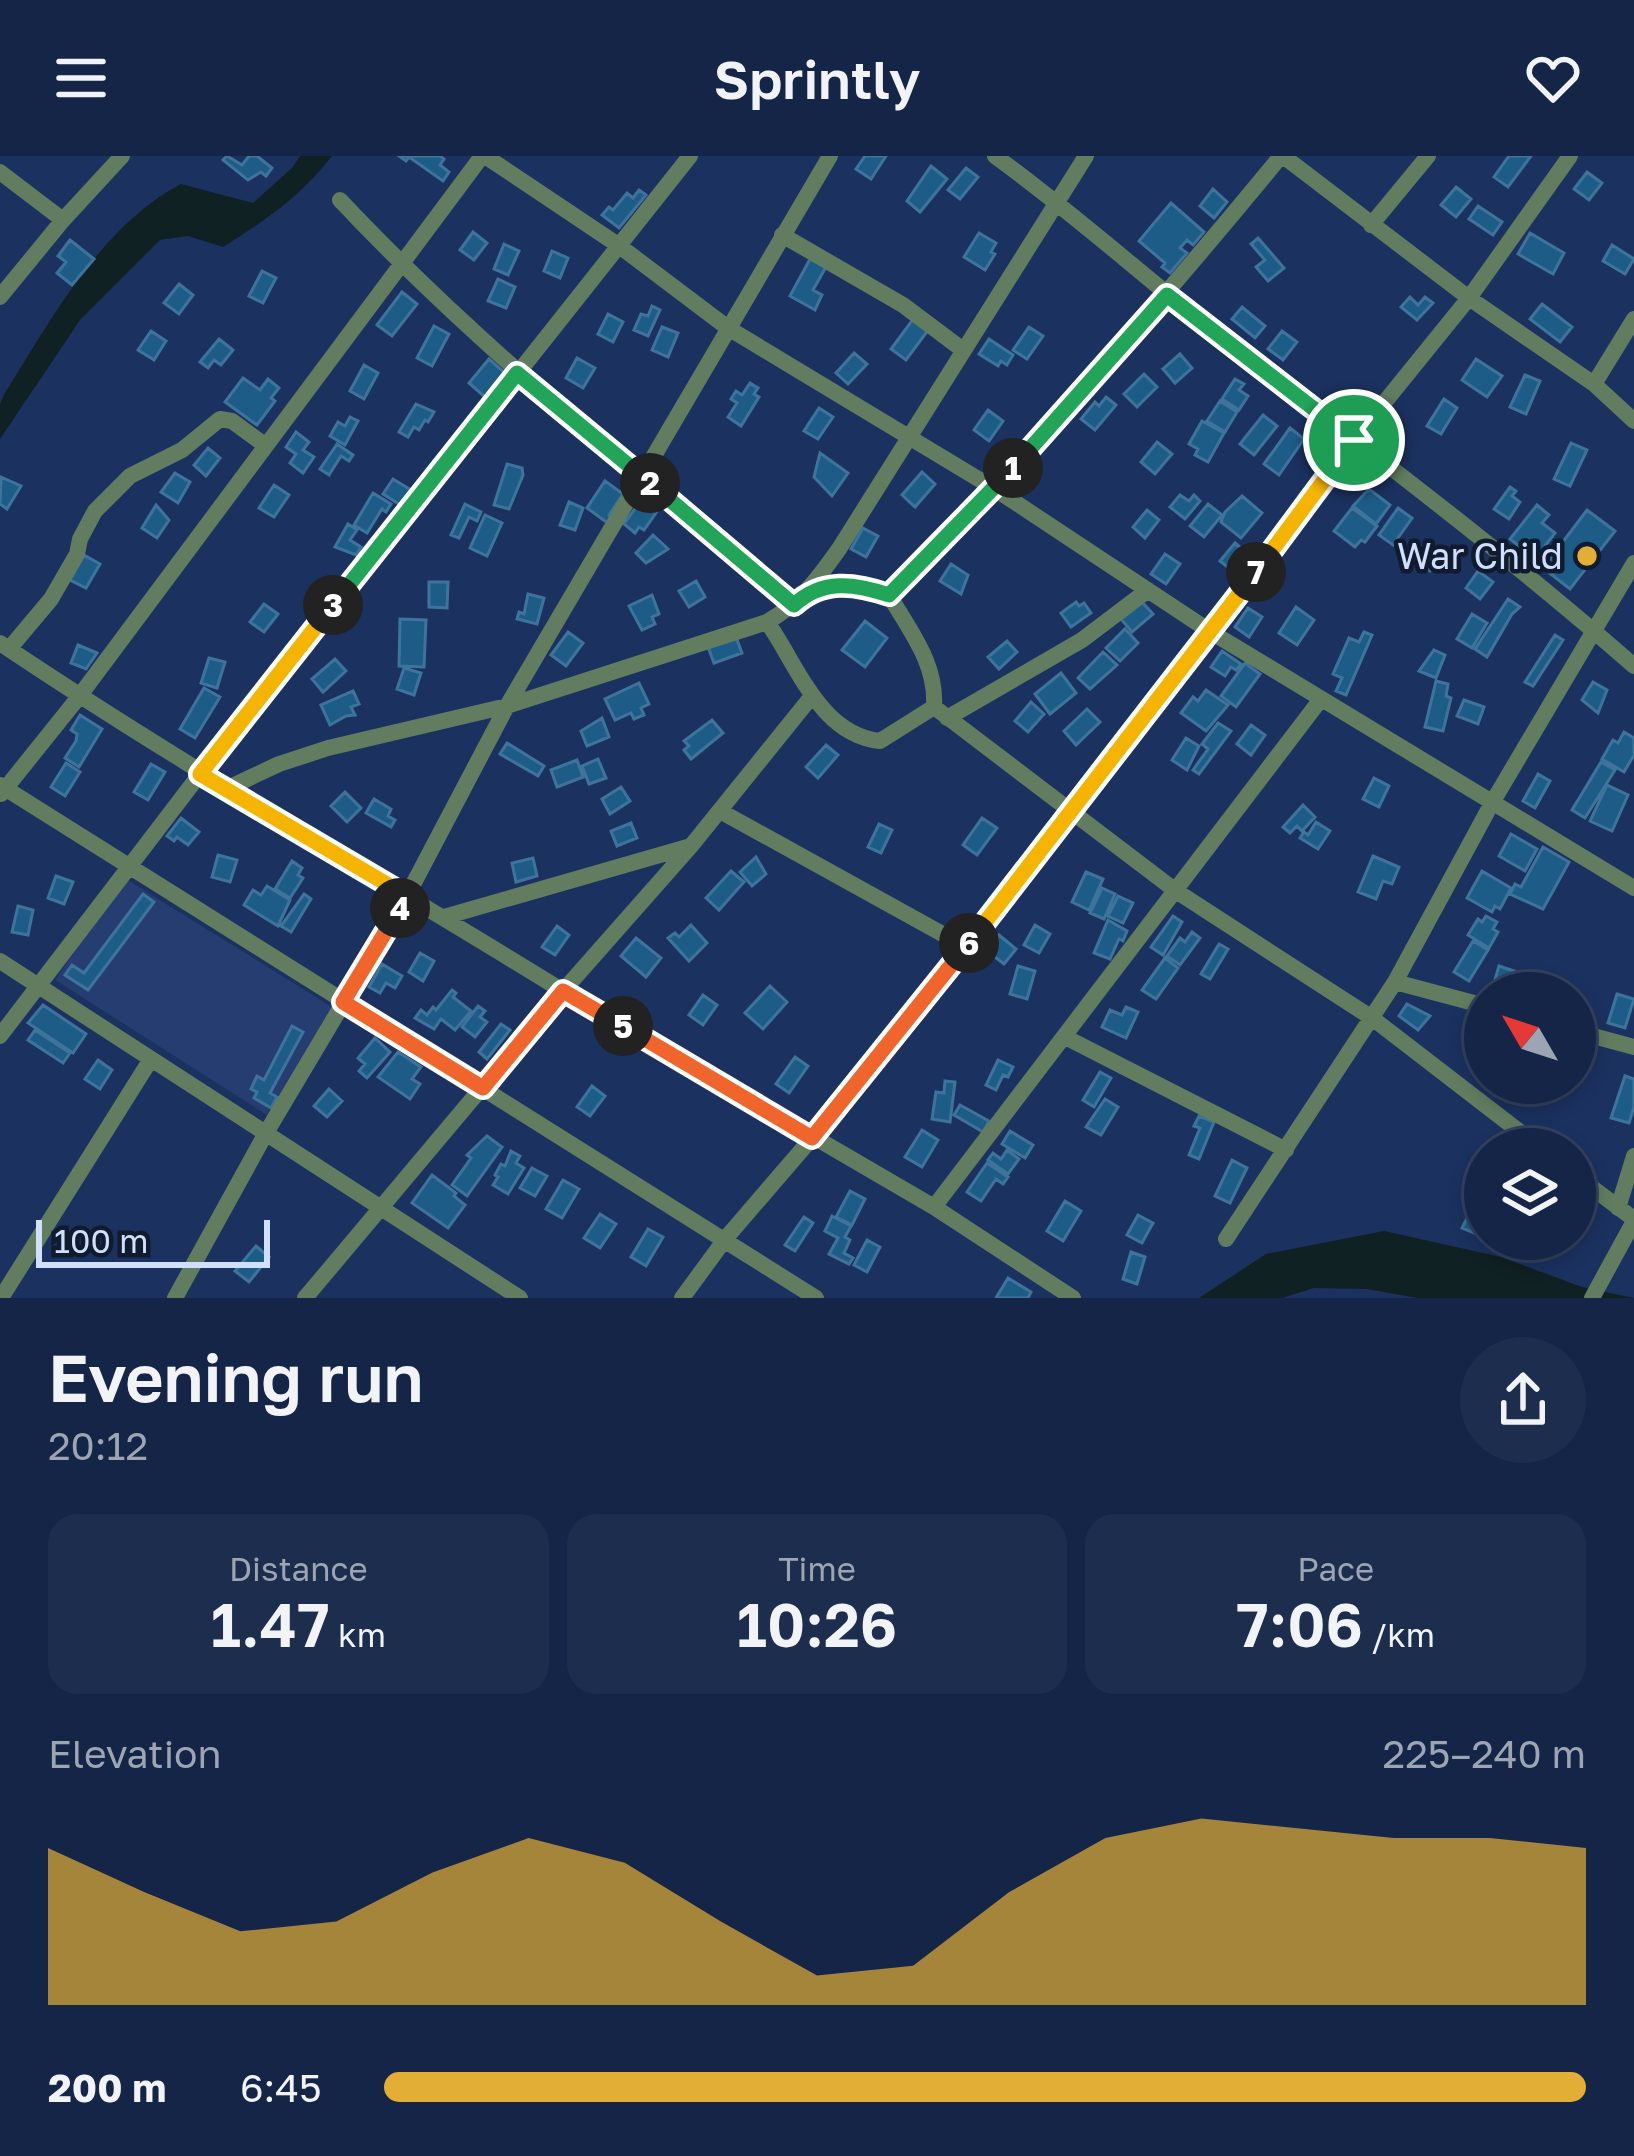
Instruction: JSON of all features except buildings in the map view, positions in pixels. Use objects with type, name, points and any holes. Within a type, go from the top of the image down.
[{"type":"street","points":[[0,297],[122,156]]},
{"type":"street","points":[[816,1298],[2,789],[78,698],[484,156],[618,245],[728,328],[995,488],[1210,632],[1634,888]]},
{"type":"street","points":[[0,1036],[200,774],[690,156]]},
{"type":"street","points":[[175,1298],[266,1133],[407,896],[507,706],[830,156]]},
{"type":"street","points":[[994,156],[1056,200],[1167,295],[1634,666]]},
{"type":"street","points":[[228,788],[328,748],[507,706],[767,622],[794,605],[809,591],[1086,156]]},
{"type":"street","points":[[889,595],[995,488],[1167,295],[1282,156],[1469,298],[1594,384],[1634,421]]},
{"type":"street","points":[[1371,225],[1428,156]]},
{"type":"street","points":[[682,1298],[1071,813],[1354,440],[1469,298],[1570,156]]},
{"type":"street","points":[[0,172],[63,220]]},
{"type":"street","points":[[340,200],[400,265],[517,373],[794,605]]},
{"type":"street","points":[[782,235],[903,305],[963,350]]},
{"type":"street","points":[[1594,384],[1634,319]]},
{"type":"street","points":[[266,446],[232,421],[220,419],[182,450],[130,476],[95,511],[52,599],[4,646],[200,774],[934,1207],[1073,1298]]},
{"type":"street","points":[[1226,1239],[1395,982],[1492,803],[1634,563]]},
{"type":"street","points":[[809,591],[840,584],[889,595],[933,672],[941,712],[1176,891],[1372,1018],[1515,1128]]},
{"type":"street","points":[[767,622],[812,696],[837,721],[868,740],[880,741],[1082,640],[1148,590]]},
{"type":"street","points":[[305,1298],[691,846],[812,696]]},
{"type":"street","points":[[934,1207],[1321,699]]},
{"type":"street","points":[[720,811],[966,947]]},
{"type":"street","points":[[444,917],[691,846]]},
{"type":"street","points":[[0,962],[520,1298]]},
{"type":"street","points":[[1395,982],[1464,1000]]},
{"type":"street","points":[[1065,1037],[1286,1150]]},
{"type":"street","points":[[1596,1037],[1634,1047]]},
{"type":"street","points":[[1,1298],[151,1059]]},
{"type":"street","points":[[1592,1298],[1629,1216],[1634,1156]]},
{"type":"street","points":[[1596,1191],[1629,1216]]},
{"type":"shaded area","points":[[300,156],[332,156],[282,206],[223,247],[188,236],[160,240],[80,320],[0,439],[0,404],[5,393],[81,276],[126,224],[181,184],[253,203]]},
{"type":"shaded area","points":[[126,879],[332,1007],[267,1115],[55,980]]},
{"type":"shaded area","points":[[1384,1231],[1464,1249],[1464,1260],[1509,1260],[1582,1287],[1634,1298],[1417,1298],[1367,1289],[1314,1288],[1282,1298],[1199,1298],[1266,1254]]},
{"type":"place","name":"War Child","points":[[1587,556]]},
{"type":"route","points":[[1167,295],[1354,440],[1071,813],[812,1138],[563,991],[483,1088],[343,1002],[407,896],[200,774],[517,373],[794,605],[809,591],[840,584],[889,595],[995,488],[1167,295]]}]
